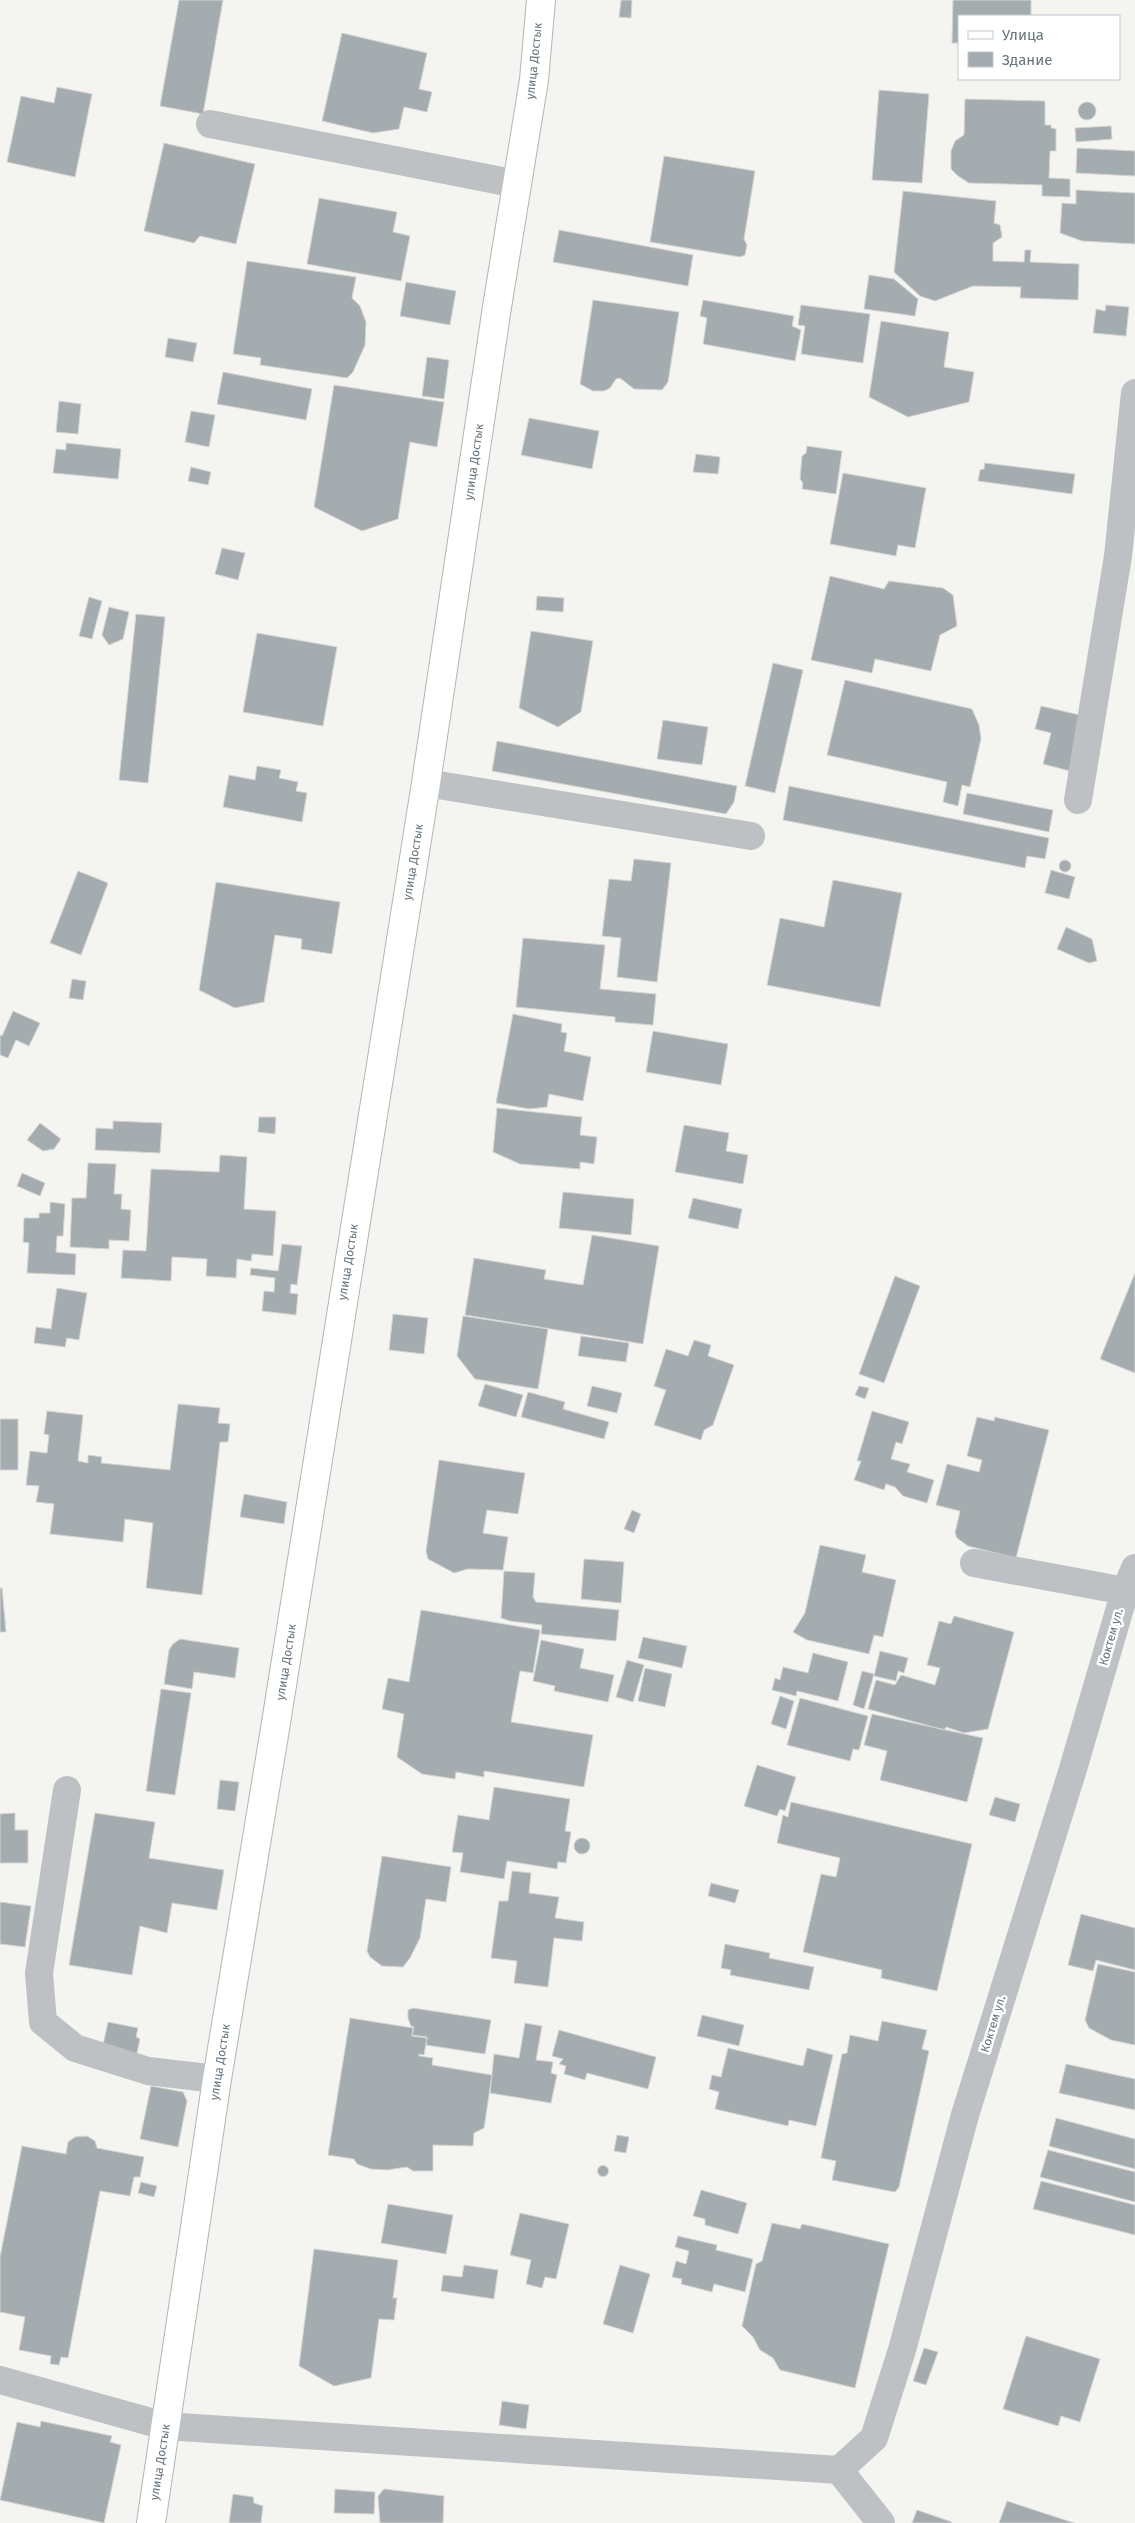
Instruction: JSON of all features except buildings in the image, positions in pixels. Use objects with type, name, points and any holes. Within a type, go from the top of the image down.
[{"type":"main road","name":"улица Достык","points":[[151,2523],[217,2079],[277,1720],[426,783],[534,80],[541,0]]},
{"type":"street","points":[[210,124],[517,184]]},
{"type":"street","points":[[1078,800],[1118,556],[1135,393]]},
{"type":"street","points":[[426,783],[751,836]]},
{"type":"street","points":[[974,1563],[1130,1579]]},
{"type":"street","name":"Коктем ул.","points":[[839,2470],[874,2438],[902,2350],[965,2115],[1130,1579]]},
{"type":"street","points":[[67,1790],[39,1973],[42,2022],[75,2048],[148,2071],[217,2079]]},
{"type":"street","points":[[0,2380],[165,2426],[839,2470],[881,2523]]}]
